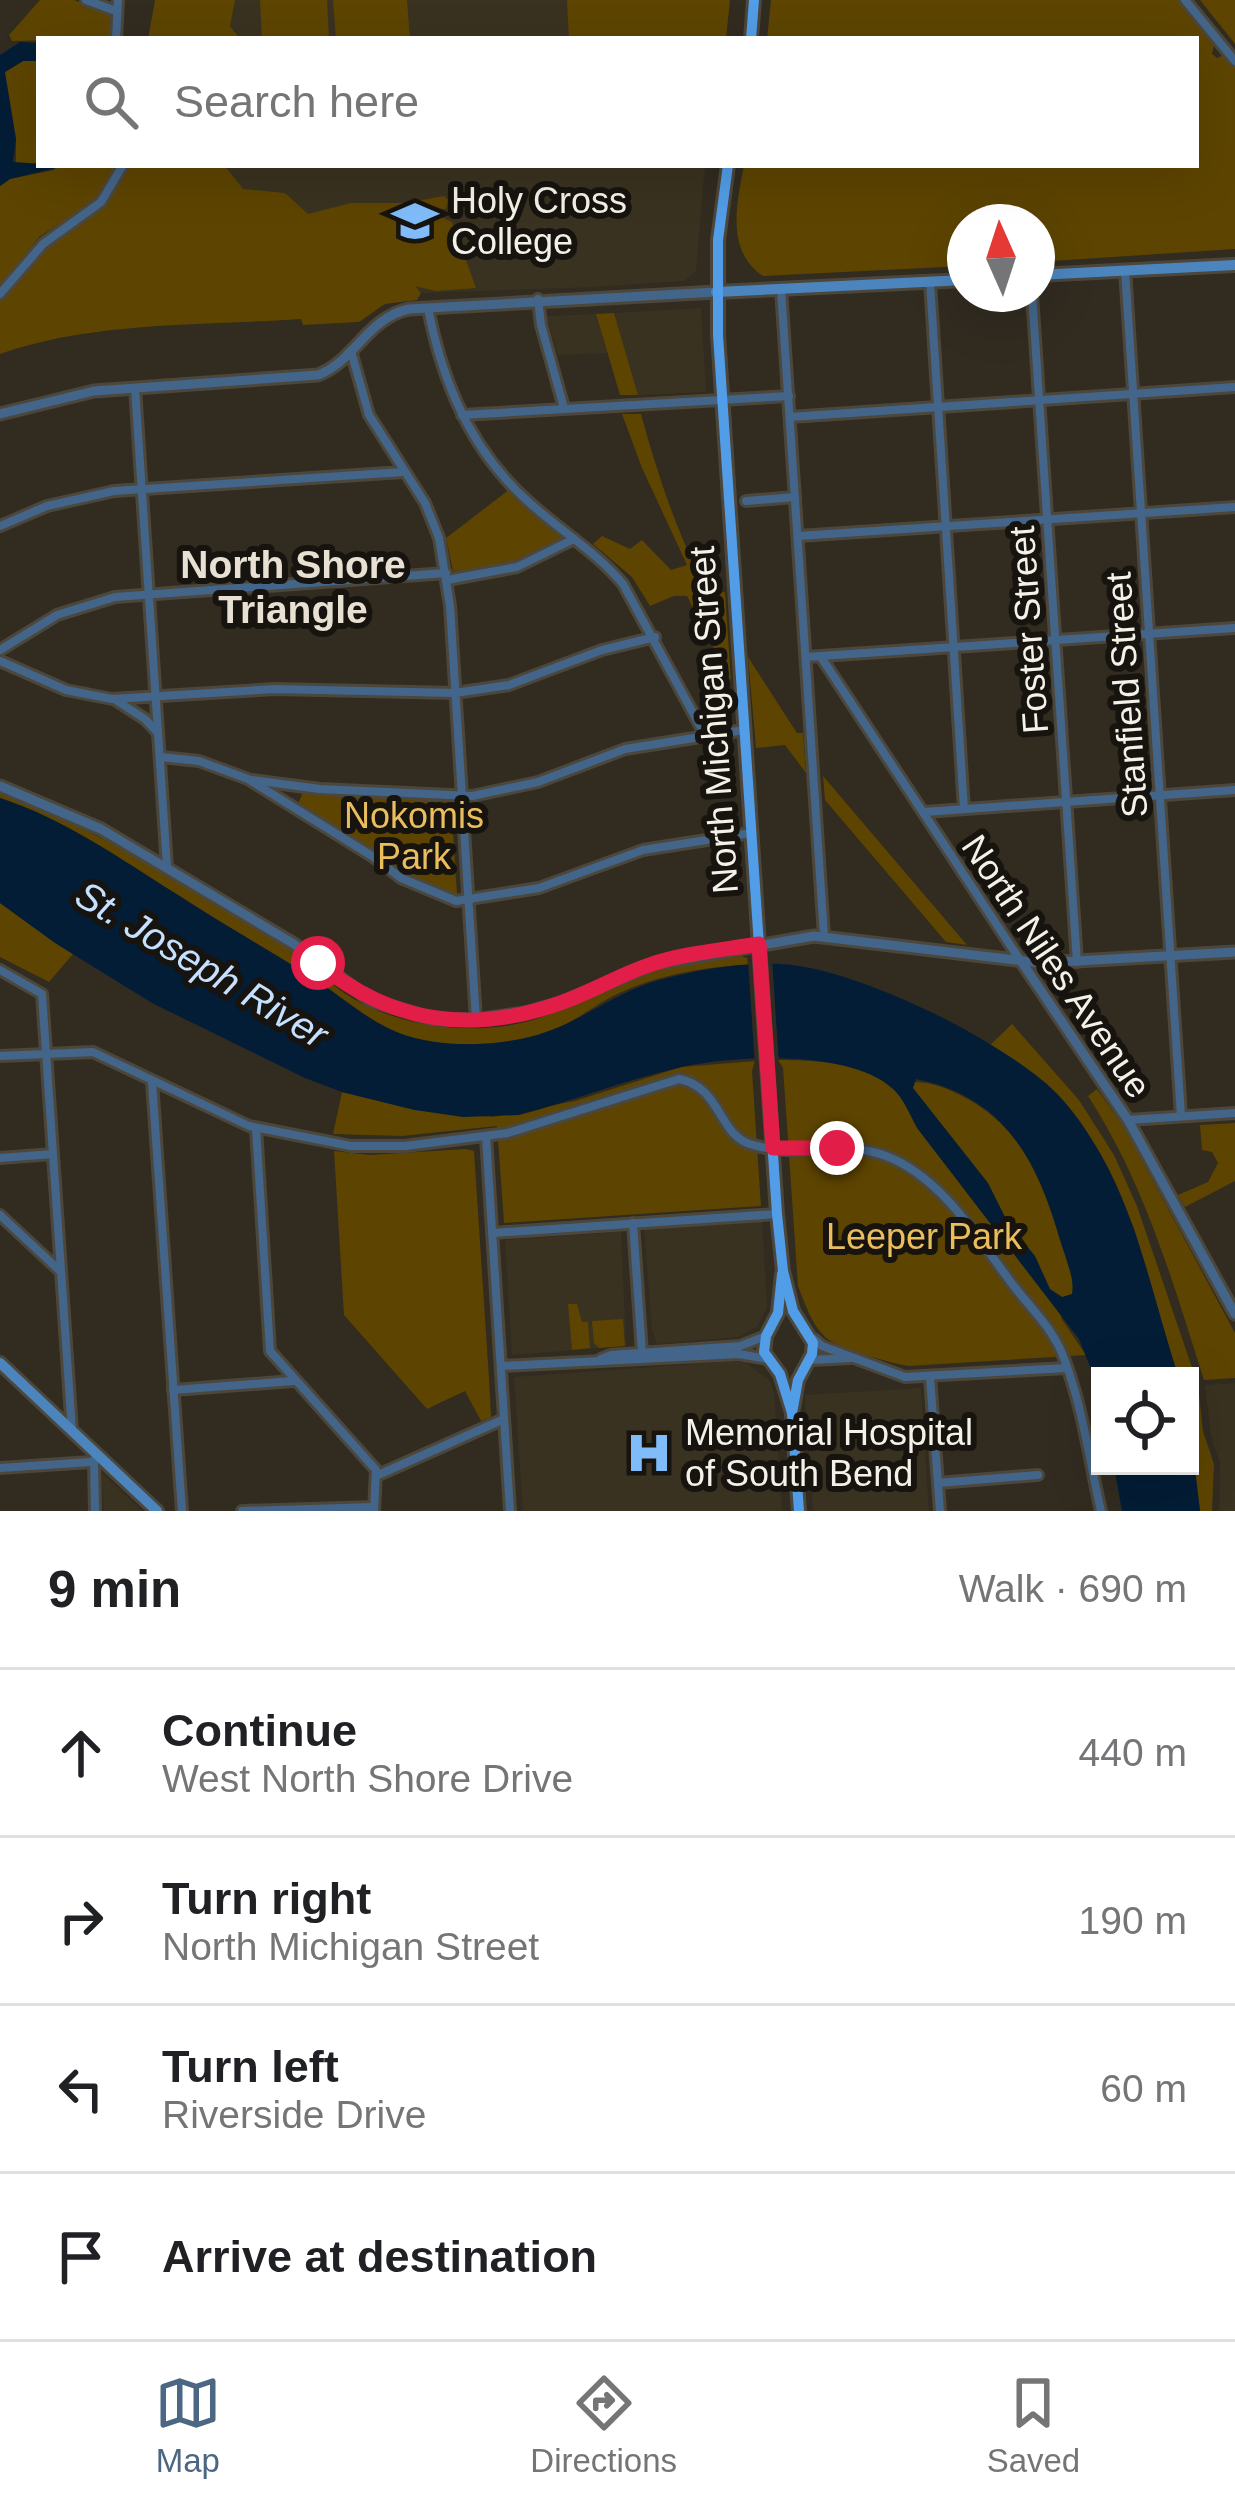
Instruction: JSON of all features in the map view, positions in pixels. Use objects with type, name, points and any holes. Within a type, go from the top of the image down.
[{"type":"main road","points":[[751,36],[754,0]]},
{"type":"main road","name":"North Michigan Street","points":[[728,168],[716,292],[722,400],[777,1214],[783,1271],[793,1311],[802,1325]]},
{"type":"main road","points":[[1055,274],[1235,266]]},
{"type":"main road","points":[[716,292],[947,281]]},
{"type":"main road","name":"North Michigan Street","points":[[769,1331],[783,1271]]},
{"type":"main road","points":[[792,1413],[812,1336],[802,1325],[786,1322],[769,1331],[771,1364],[792,1413],[799,1511]]},
{"type":"main road","points":[[771,1364],[790,1371],[807,1363]]},
{"type":"main road","points":[[0,1364],[94,1459],[157,1511]]},
{"type":"street","points":[[86,0],[116,11]]},
{"type":"street","points":[[116,36],[118,0]]},
{"type":"street","points":[[1185,0],[1235,61]]},
{"type":"street","points":[[0,294],[43,244],[100,202],[121,168]]},
{"type":"street","name":"Stanfield Street","points":[[1125,270],[1181,1117]]},
{"type":"street","points":[[930,282],[964,809]]},
{"type":"street","points":[[781,288],[824,936]]},
{"type":"street","points":[[0,414],[70,395],[312,376],[330,370],[389,315],[428,307],[716,292]]},
{"type":"street","points":[[538,299],[564,408]]},
{"type":"street","points":[[428,307],[462,415],[513,488],[623,584],[705,735]]},
{"type":"street","name":"Foster Street","points":[[1033,312],[1077,962]]},
{"type":"street","points":[[351,351],[369,416],[425,503],[440,538],[447,576],[476,1020]]},
{"type":"street","points":[[790,417],[1235,387]]},
{"type":"street","points":[[135,388],[166,869]]},
{"type":"street","points":[[462,415],[789,396]]},
{"type":"street","points":[[0,526],[69,500],[142,489],[404,472]]},
{"type":"street","points":[[746,501],[795,497]]},
{"type":"street","points":[[798,536],[1235,507]]},
{"type":"street","points":[[0,650],[30,629],[77,607],[150,592],[447,576],[517,567],[574,538]]},
{"type":"street","points":[[806,657],[1235,628]]},
{"type":"street","points":[[0,661],[66,690],[112,699],[275,689],[455,693],[509,685],[602,650],[655,637]]},
{"type":"street","name":"North Niles Avenue","points":[[820,656],[1128,1120],[1235,1314]]},
{"type":"street","points":[[112,699],[145,719],[160,735]]},
{"type":"street","points":[[161,757],[199,761],[248,779],[304,788],[462,796],[516,789],[625,749],[744,730]]},
{"type":"street","points":[[248,779],[418,889],[456,901],[539,888],[643,850],[751,833]]},
{"type":"street","points":[[0,786],[79,818],[294,944],[370,1000],[434,1019],[476,1020],[525,1013],[653,964],[824,936],[1021,961],[1235,952]]},
{"type":"street","points":[[924,812],[1235,790]]},
{"type":"street","points":[[0,970],[42,994],[72,1432]]},
{"type":"street","points":[[0,1056],[93,1052],[256,1128],[351,1146],[486,1137],[679,1079],[704,1090],[742,1140],[773,1148],[871,1151],[917,1174],[968,1225],[1042,1320],[1067,1368],[1101,1511]]},
{"type":"street","points":[[152,1082],[182,1511]]},
{"type":"street","points":[[1128,1120],[1235,1113]]},
{"type":"street","points":[[242,1511],[374,1509],[376,1476],[376,1470],[270,1351],[256,1128]]},
{"type":"street","points":[[486,1137],[510,1511]]},
{"type":"street","points":[[0,1158],[53,1154]]},
{"type":"street","points":[[0,1214],[62,1272]]},
{"type":"street","points":[[492,1233],[777,1214]]},
{"type":"street","points":[[633,1223],[643,1356]]},
{"type":"street","points":[[501,1366],[740,1346],[769,1331]]},
{"type":"street","points":[[812,1336],[822,1346],[898,1376],[1067,1368]]},
{"type":"street","points":[[643,1356],[739,1354],[771,1364]]},
{"type":"street","points":[[807,1363],[852,1358]]},
{"type":"street","points":[[930,1377],[940,1511]]},
{"type":"street","points":[[173,1390],[295,1381]]},
{"type":"street","points":[[376,1476],[504,1419]]},
{"type":"street","points":[[0,1468],[94,1459],[95,1511]]},
{"type":"street","points":[[938,1483],[1038,1474]]},
{"type":"shaded area","points":[[184,0],[728,0],[724,36],[178,36]]},
{"type":"shaded area","name":"Holy Cross College","points":[[151,168],[705,168],[696,271],[684,281],[421,293],[412,286],[75,303]]},
{"type":"shaded area","points":[[701,308],[706,392],[638,395],[614,313]]},
{"type":"shaded area","points":[[596,314],[607,353],[558,355],[546,316]]},
{"type":"shaded area","name":"Memorial Hospital of South Bend","points":[[762,1220],[767,1308],[757,1327],[739,1337],[657,1344],[644,1228]]},
{"type":"shaded area","points":[[621,1232],[626,1346],[512,1355],[505,1240]]},
{"type":"shaded area","name":"Memorial Hospital of South Bend","points":[[745,1362],[770,1381],[782,1511],[523,1511],[514,1377]]},
{"type":"shaded area","points":[[1235,1383],[1235,1511],[1219,1511],[1220,1463],[1211,1436],[1205,1385]]},
{"type":"shaded area","name":"Memorial Hospital of South Bend","points":[[921,1388],[929,1511],[813,1511],[805,1395]]},
{"type":"shaded area","points":[[101,1472],[142,1511],[104,1511]]},
{"type":"green space","points":[[40,0],[74,0],[111,15],[113,36],[36,36],[36,41],[12,41],[9,35]]},
{"type":"green space","points":[[155,0],[235,0],[230,26],[238,36],[149,36]]},
{"type":"green space","points":[[260,0],[327,0],[329,36],[262,36]]},
{"type":"green space","points":[[333,0],[407,0],[410,36],[336,36]]},
{"type":"green space","points":[[567,0],[730,0],[726,36],[569,36]]},
{"type":"green space","points":[[771,0],[1180,0],[1214,45],[1212,54],[1223,55],[1235,67],[1235,249],[1055,261],[1055,204],[947,204],[947,267],[763,276],[743,253],[737,210],[744,168],[1199,168],[1199,36],[767,36]]},
{"type":"green space","points":[[1200,0],[1235,0],[1235,44]]},
{"type":"green space","points":[[23,61],[36,61],[36,163],[16,164],[5,72]]},
{"type":"green space","points":[[115,168],[95,200],[39,237],[0,286],[0,186],[10,179],[54,170]]},
{"type":"green space","points":[[128,168],[226,168],[243,189],[285,193],[308,214],[351,203],[405,203],[444,196],[446,209],[433,208],[424,216],[424,224],[441,217],[452,222],[476,288],[436,291],[415,286],[421,293],[417,300],[385,304],[359,322],[303,325],[301,319],[110,330],[0,354],[0,299],[39,254],[109,201]]},
{"type":"green space","points":[[614,313],[638,395],[620,395],[596,314]]},
{"type":"green space","points":[[622,414],[641,414],[688,551],[710,594],[725,592],[731,681],[687,596],[650,606],[632,577],[593,544],[602,536],[630,549],[642,540],[671,570],[687,565]]},
{"type":"green space","points":[[510,489],[568,538],[501,567],[453,571],[446,538]]},
{"type":"green space","points":[[748,657],[797,733],[803,733],[806,773],[785,745],[756,748]]},
{"type":"green space","points":[[823,776],[967,945],[946,942],[825,800]]},
{"type":"green space","name":"Nokomis Park","points":[[303,792],[451,802],[457,894],[417,881],[298,804]]},
{"type":"green space","points":[[0,793],[73,824],[179,881],[282,944],[364,1004],[419,1023],[478,1028],[518,1024],[662,969],[741,956],[748,965],[653,980],[617,994],[556,1029],[530,1037],[476,1044],[416,1039],[379,1023],[90,840],[0,798]]},
{"type":"green space","points":[[0,903],[73,954],[49,982],[0,957]]},
{"type":"green space","points":[[1012,1024],[1079,1100],[1114,1155],[1137,1206],[1192,1367],[1175,1367],[1134,1228],[1100,1153],[1047,1084],[989,1046]]},
{"type":"green space","name":"Leeper Park","points":[[778,1060],[851,1067],[889,1085],[933,1085],[960,1095],[1007,1130],[1038,1177],[1049,1204],[1075,1288],[1061,1318],[1086,1355],[909,1366],[825,1337],[798,1286],[783,1068]]},
{"type":"green space","name":"Leeper Park","points":[[755,1061],[761,1206],[504,1223],[497,1126],[402,1136],[333,1134],[342,1092],[415,1110],[493,1117],[575,1101],[681,1067]]},
{"type":"green space","points":[[1097,1089],[1124,1127],[1235,1333],[1235,1378],[1204,1380],[1141,1198],[1088,1096]]},
{"type":"green space","points":[[1235,1123],[1235,1181],[1185,1207],[1178,1195],[1208,1182],[1218,1163],[1212,1152],[1202,1150],[1200,1125]]},
{"type":"green space","points":[[334,1151],[370,1155],[474,1151],[489,1379],[491,1417],[481,1421],[465,1391],[427,1409],[344,1315]]},
{"type":"green space","points":[[568,1304],[577,1304],[582,1322],[588,1322],[590,1348],[572,1350]]},
{"type":"green space","points":[[623,1319],[625,1346],[599,1348],[594,1343],[592,1321]]},
{"type":"green space","points":[[1199,1394],[1203,1431],[1214,1464],[1212,1511],[1200,1511],[1195,1475],[1199,1475]]},
{"type":"water","points":[[20,42],[36,43],[36,61],[23,61],[5,72],[16,139],[13,162],[56,168],[10,179],[0,186],[0,55]]},
{"type":"water","name":"St. Joseph River","points":[[0,798],[90,840],[376,1022],[424,1040],[478,1044],[533,1036],[644,985],[734,966],[782,964],[813,969],[886,992],[996,1048],[1051,1088],[1072,1110],[1100,1153],[1125,1206],[1175,1367],[1091,1369],[1079,1339],[917,1128],[900,1097],[874,1076],[820,1061],[728,1060],[658,1073],[519,1115],[463,1117],[415,1110],[305,1078],[152,1003],[0,903]],"holes":[[[916,1079],[973,1100],[1013,1136],[1028,1159],[1051,1211],[1071,1274],[1072,1294],[1062,1297],[1050,1289],[1035,1256],[1008,1223],[988,1183],[913,1088]]]},
{"type":"water","points":[[1116,1475],[1196,1475],[1200,1511],[1122,1511]]},
{"type":"pier","points":[[772,959],[779,1064],[755,1066],[748,961]]},
{"type":"place","name":"Holy Cross College","points":[[415,221]]},
{"type":"place","name":"Memorial Hospital of South Bend","points":[[649,1453]]},
{"type":"district","name":"North Shore Triangle","points":[[293,586]]},
{"type":"route","points":[[318,963],[370,1000],[407,1013],[454,1021],[525,1013],[653,964],[759,944],[773,1148],[837,1148]]}]
